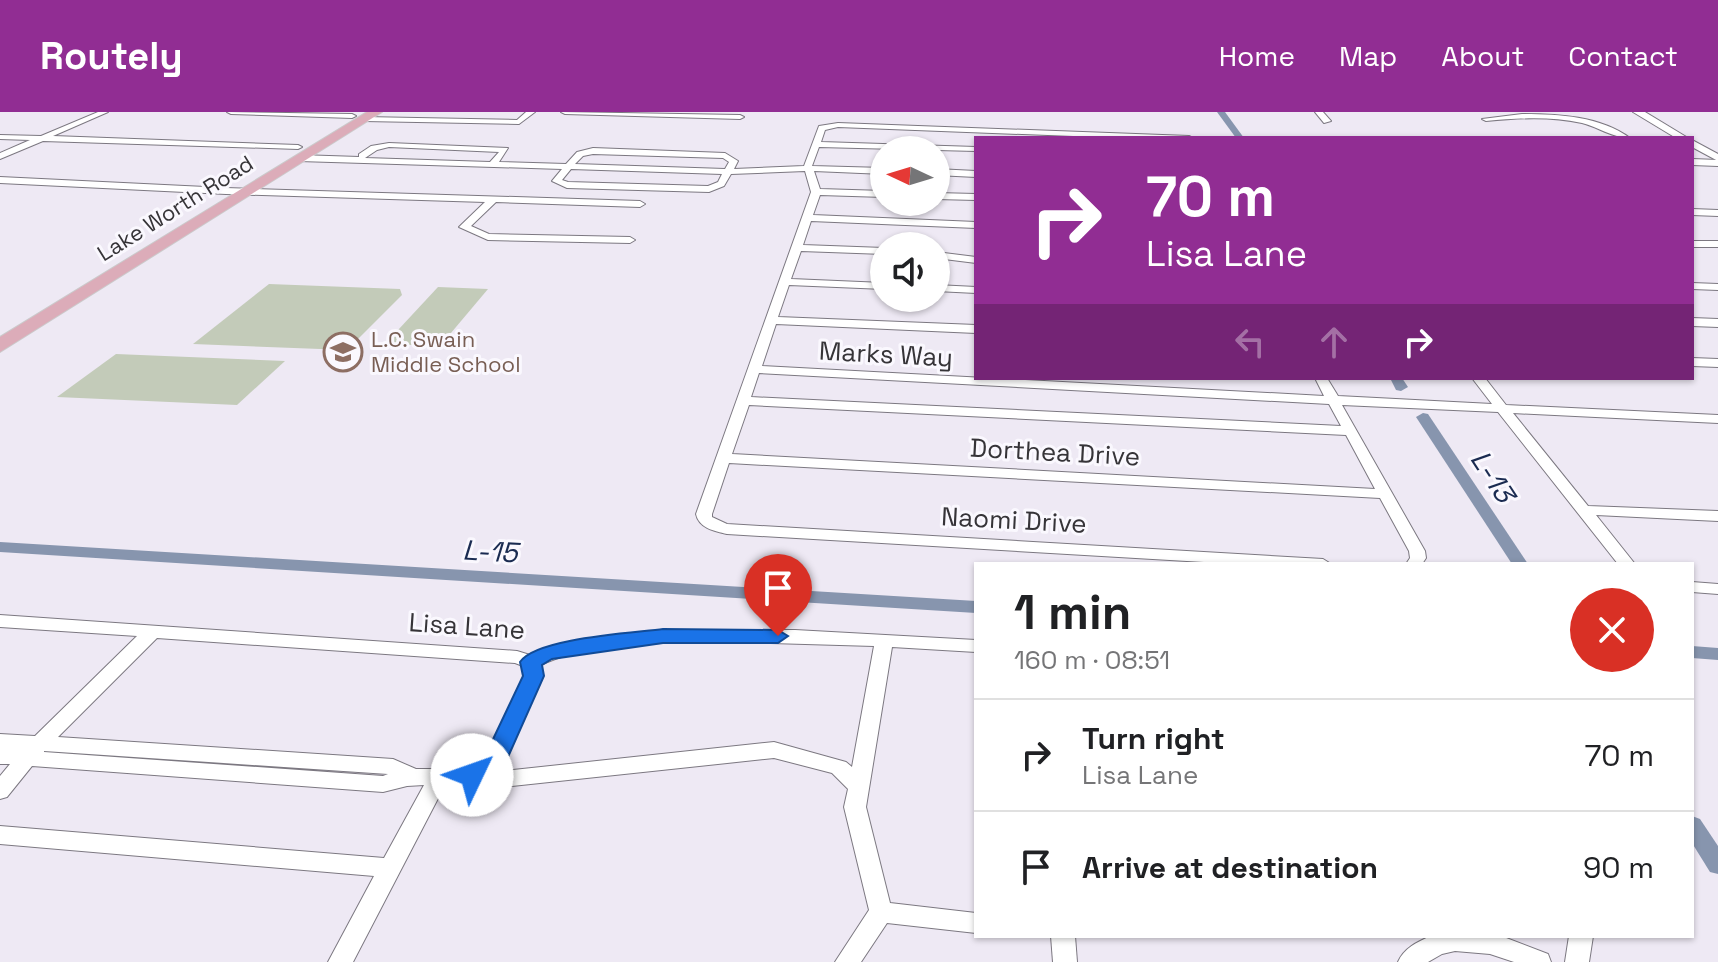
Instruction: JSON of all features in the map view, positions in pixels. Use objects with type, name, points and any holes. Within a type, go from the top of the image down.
[{"type":"main road","name":"Lake Worth Road","points":[[0,346],[360,117]]},
{"type":"main road","name":"Lake Worth Road","points":[[0,329],[226,191],[300,154]]},
{"type":"main road","points":[[32,326],[30,322],[94,280],[95,271]]},
{"type":"street","points":[[0,156],[104,112]]},
{"type":"street","points":[[231,112],[394,120],[520,120],[531,112]]},
{"type":"street","points":[[565,112],[740,117]]},
{"type":"street","points":[[1319,112],[1327,121]]},
{"type":"street","points":[[1638,112],[1680,136]]},
{"type":"street","points":[[1486,119],[1581,120],[1601,124],[1622,136]]},
{"type":"street","points":[[723,458],[816,192],[809,166],[822,128],[1128,136]]},
{"type":"street","points":[[0,137],[568,166],[728,170],[809,166],[870,168]]},
{"type":"street","points":[[816,144],[974,149]]},
{"type":"street","points":[[1694,144],[1718,161]]},
{"type":"street","points":[[598,151],[725,156],[734,159],[718,186],[704,189],[558,183],[555,179],[568,166],[580,154],[598,151]]},
{"type":"street","points":[[300,154],[494,163]]},
{"type":"street","points":[[1694,162],[1718,161]]},
{"type":"street","points":[[950,171],[974,172]]},
{"type":"street","points":[[0,180],[226,191],[640,204]]},
{"type":"street","points":[[816,192],[870,194]]},
{"type":"street","points":[[950,196],[974,197]]},
{"type":"street","points":[[494,199],[464,227],[478,235],[500,238],[630,240]]},
{"type":"street","points":[[1694,212],[1718,213]]},
{"type":"street","points":[[806,218],[974,225]]},
{"type":"street","points":[[1694,237],[1718,241]]},
{"type":"street","points":[[1694,244],[1718,241]]},
{"type":"street","points":[[796,248],[870,251]]},
{"type":"street","points":[[950,257],[974,260]]},
{"type":"street","points":[[784,282],[870,285]]},
{"type":"street","points":[[1694,286],[1718,287]]},
{"type":"street","points":[[950,289],[974,290]]},
{"type":"street","points":[[771,320],[974,329]]},
{"type":"street","points":[[1694,322],[1718,323]]},
{"type":"street","points":[[1694,362],[1718,363]]},
{"type":"street","name":"Marks Way","points":[[754,368],[772,366],[974,375]]},
{"type":"street","name":"Marks Way","points":[[754,368],[769,372],[974,378]]},
{"type":"street","name":"Marks Way","points":[[1049,380],[1328,391],[1498,406],[1718,410]]},
{"type":"street","points":[[1479,380],[1625,562]]},
{"type":"street","points":[[1328,391],[1417,551],[1415,562]]},
{"type":"street","points":[[743,401],[1351,431]]},
{"type":"street","name":"Marks Way","points":[[1614,410],[1718,419]]},
{"type":"street","name":"Dorthea Drive","points":[[723,458],[1385,494]]},
{"type":"street","name":"Naomi Drive","points":[[723,458],[704,514],[705,519],[717,527],[727,529],[1289,562]]},
{"type":"street","points":[[1584,510],[1718,516]]},
{"type":"street","points":[[1694,587],[1718,589]]},
{"type":"street","name":"Lisa Lane","points":[[0,621],[517,657],[531,662],[559,649],[663,636],[751,635],[974,646]]},
{"type":"street","points":[[0,791],[32,752],[152,632]]},
{"type":"street","points":[[847,962],[881,912],[855,807],[884,641]]},
{"type":"street","points":[[0,756],[32,752],[383,784],[413,777],[457,779],[487,768],[496,759],[534,676],[531,662]]},
{"type":"street","points":[[0,741],[32,752]]},
{"type":"street","points":[[487,768],[512,778],[774,750],[839,767],[859,787]]},
{"type":"street","points":[[340,962],[438,778]]},
{"type":"street","points":[[0,835],[391,868]]},
{"type":"street","points":[[881,912],[974,923]]},
{"type":"street","points":[[1063,938],[1065,962]]},
{"type":"street","points":[[1577,962],[1581,938]]},
{"type":"street","points":[[1410,962],[1420,952],[1443,939],[1495,945],[1539,962]]},
{"type":"green space","points":[[269,284],[400,289],[402,295],[347,350],[193,344]]},
{"type":"green space","points":[[438,287],[488,289],[440,346],[385,344]]},
{"type":"green space","points":[[116,354],[285,361],[237,405],[57,397]]},
{"type":"waterway","name":"L-13","points":[[1221,112],[1239,136]]},
{"type":"waterway","name":"L-13","points":[[1397,380],[1401,387]]},
{"type":"waterway","name":"L-13","points":[[1423,417],[1519,562]]},
{"type":"waterway","name":"L-15","points":[[0,547],[974,607]]},
{"type":"waterway","name":"L-15","points":[[1694,652],[1718,654]]},
{"type":"waterway","name":"L-13","points":[[1694,828],[1718,865]]},
{"type":"place","name":"L.C. Swain Middle School","points":[[343,352]]},
{"type":"route","points":[[472,775],[487,768],[496,759],[534,676],[531,662],[547,653],[663,636],[778,636]]}]
